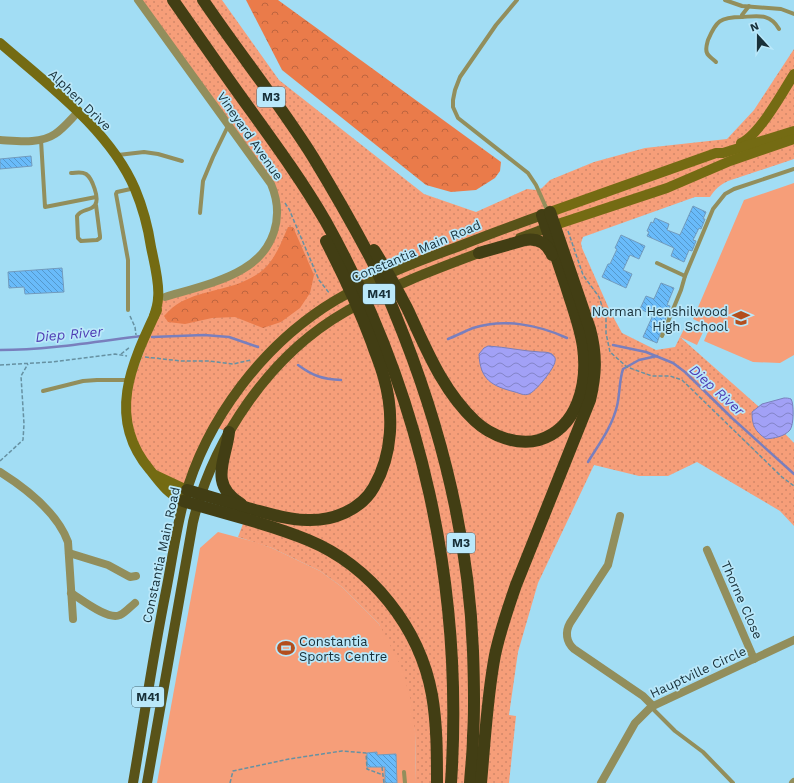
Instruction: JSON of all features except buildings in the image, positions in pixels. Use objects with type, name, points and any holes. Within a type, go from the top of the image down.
[{"type":"highway","name":"M3","points":[[173,0],[262,126],[275,153],[346,271],[395,374],[425,471],[437,527],[449,612],[453,716],[451,783]]},
{"type":"highway","name":"M3","points":[[203,0],[288,121],[336,195],[358,225],[374,258],[416,366],[435,426],[451,492],[462,548],[473,649],[474,736],[470,783]]},
{"type":"highway","points":[[481,783],[489,691],[495,655],[506,614],[516,585],[587,407],[595,380],[594,344],[590,330],[546,213]]},
{"type":"highway","points":[[374,258],[406,307],[448,391],[460,406],[476,422],[499,436],[517,441],[539,440],[554,433],[565,425],[580,397],[583,381],[583,346],[551,227]]},
{"type":"highway","points":[[479,253],[524,240],[540,241],[550,252],[565,283]]},
{"type":"highway","points":[[199,500],[249,508],[285,518],[306,520],[330,519],[353,509],[371,492],[381,473],[387,453],[390,414],[384,377],[370,324]]},
{"type":"highway","points":[[228,432],[227,446],[221,466],[222,482],[225,489],[232,497],[249,508]]},
{"type":"highway","points":[[185,495],[309,540],[333,553],[356,569],[376,587],[392,607],[410,634],[424,666],[432,694],[436,726],[437,783]]},
{"type":"main road","name":"Alphen Drive","points":[[0,43],[78,112],[105,141],[116,156],[135,188],[147,224],[157,276],[164,294]]},
{"type":"main road","points":[[716,153],[749,138],[764,120],[794,74]]},
{"type":"main road","points":[[730,161],[749,150],[759,141],[762,134],[764,120]]},
{"type":"main road","name":"Constantia Main Road","points":[[133,783],[162,610],[185,495],[204,448],[229,404],[248,378],[281,343],[306,321],[336,301],[369,282],[429,257],[546,213],[716,153],[723,153],[794,131]]},
{"type":"main road","name":"Constantia Main Road","points":[[147,783],[199,500],[228,432],[252,395],[291,353],[316,332],[344,312],[375,295],[479,253],[667,188],[730,161],[794,139]]},
{"type":"main road","points":[[164,294],[136,356],[130,380],[126,410],[128,431],[136,452],[152,473],[185,495]]},
{"type":"street","name":"Vineyard Avenue","points":[[138,0],[271,184],[277,204],[276,227],[273,236],[265,250],[251,264],[244,269],[221,279],[164,294]]},
{"type":"street","points":[[0,140],[41,140],[56,133],[78,112]]},
{"type":"street","points":[[0,472],[29,492],[54,518],[65,534],[68,542],[73,619]]},
{"type":"street","points":[[620,516],[608,565],[570,623],[567,630],[567,638],[569,644],[574,649],[643,696],[652,707]]},
{"type":"street","name":"Thorne Close","points":[[707,550],[754,659]]},
{"type":"street","points":[[69,553],[108,565],[130,577],[136,576]]},
{"type":"street","points":[[71,593],[95,609],[114,616],[120,615],[135,603]]},
{"type":"street","name":"Hauptville Circle","points":[[601,783],[635,723],[652,707],[794,640]]},
{"type":"lane","points":[[517,0],[496,25],[460,77],[455,90],[453,107],[458,118],[528,173],[536,185],[546,213]]},
{"type":"lane","points":[[726,0],[742,6],[781,9],[794,14]]},
{"type":"lane","points":[[742,17],[749,6]]},
{"type":"lane","points":[[716,62],[707,54],[706,48],[713,29],[722,20],[763,16],[773,20],[779,29]]},
{"type":"lane","points":[[200,213],[203,181],[213,157],[229,126]]},
{"type":"lane","points":[[41,140],[45,207],[96,197]]},
{"type":"lane","points":[[116,156],[144,152],[158,154],[182,161]]},
{"type":"lane","points":[[662,336],[713,209],[725,194],[734,189],[794,169]]},
{"type":"lane","points":[[71,173],[84,173],[88,175],[94,185],[97,202],[96,205],[100,238],[96,240],[81,241],[78,238],[77,216],[80,212],[93,208],[96,205]]},
{"type":"lane","points":[[128,310],[128,260],[116,194],[118,192],[135,188]]},
{"type":"lane","points":[[657,263],[685,276]]},
{"type":"lane","points":[[43,391],[83,381],[130,380]]},
{"type":"lane","points":[[652,707],[675,731],[703,752],[733,783]]},
{"type":"lane","points":[[404,772],[405,783]]},
{"type":"path","points":[[284,203],[289,209],[319,280],[332,297]]},
{"type":"path","points":[[568,231],[583,275],[599,298],[606,318],[606,332],[610,352],[627,367],[652,376],[670,376],[682,380],[777,472],[794,486]]},
{"type":"path","points":[[128,310],[135,327],[136,335]]},
{"type":"path","points":[[120,355],[131,346]]},
{"type":"path","points":[[0,365],[28,364],[120,355],[160,358],[181,362],[209,361],[233,364],[256,358]]},
{"type":"path","points":[[0,461],[23,440],[24,424],[22,376],[28,364]]},
{"type":"path","points":[[230,783],[233,772],[289,759],[342,751],[366,753],[367,769],[383,775]]},
{"type":"path","points":[[382,767],[384,783]]},
{"type":"shaded area","points":[[138,0],[222,0],[279,80],[424,194],[476,212],[527,189],[536,190],[542,188],[550,180],[594,162],[645,148],[727,139],[754,110],[794,49],[794,159],[728,181],[718,188],[710,197],[695,197],[583,237],[581,243],[610,311],[622,333],[656,350],[675,347],[680,337],[758,406],[794,443],[794,526],[780,511],[697,462],[668,476],[639,476],[594,465],[538,583],[518,652],[509,715],[516,716],[509,783],[416,783],[415,731],[379,624],[342,587],[320,571],[272,548],[238,537],[249,508],[225,489],[228,432],[215,427],[187,490],[175,485],[139,457],[127,398],[163,298],[244,269],[273,236],[275,193]]},
{"type":"shaded area","name":"Norman Henshilwood High School","points":[[794,183],[794,355],[780,363],[753,362],[704,341],[710,327],[693,319],[744,200]]},
{"type":"shaded area","points":[[687,323],[704,330],[697,345],[680,337]]},
{"type":"shaded area","name":"Constantia Sports Centre","points":[[218,532],[272,548],[320,571],[342,587],[379,624],[401,666],[410,697],[415,731],[416,783],[157,783],[200,548]]},
{"type":"green space","points":[[246,0],[278,0],[501,162],[500,171],[495,178],[476,190],[451,192],[426,185],[282,70]]},
{"type":"green space","points":[[288,227],[293,227],[314,275],[310,293],[300,308],[281,322],[263,328],[235,317],[212,318],[185,324],[168,322],[164,316],[174,306],[197,295],[243,282],[264,269],[275,255]]},
{"type":"water","points":[[488,346],[548,352],[555,357],[555,360],[552,369],[540,385],[529,394],[523,395],[494,384],[485,376],[480,363],[479,354]]},
{"type":"water","points":[[784,398],[791,399],[793,405],[792,424],[790,430],[782,436],[766,439],[755,428],[752,412],[762,404]]},
{"type":"waterway","name":"Diep River","points":[[448,339],[473,328],[485,325],[509,323],[533,326],[567,338]]},
{"type":"waterway","name":"Diep River","points":[[152,337],[204,335],[229,337],[258,347]]},
{"type":"waterway","name":"Diep River","points":[[0,350],[53,347],[141,336]]},
{"type":"waterway","name":"Diep River","points":[[613,345],[646,352],[673,363],[685,372],[732,418],[794,474]]},
{"type":"waterway","points":[[588,462],[605,435],[615,414],[623,369],[639,360],[657,356]]},
{"type":"waterway","name":"Diep River","points":[[298,365],[308,372],[318,376],[328,379],[341,380]]},
{"type":"place","name":"Norman Henshilwood High School","points":[[741,318]]},
{"type":"place","name":"Constantia Sports Centre","points":[[286,648]]}]
